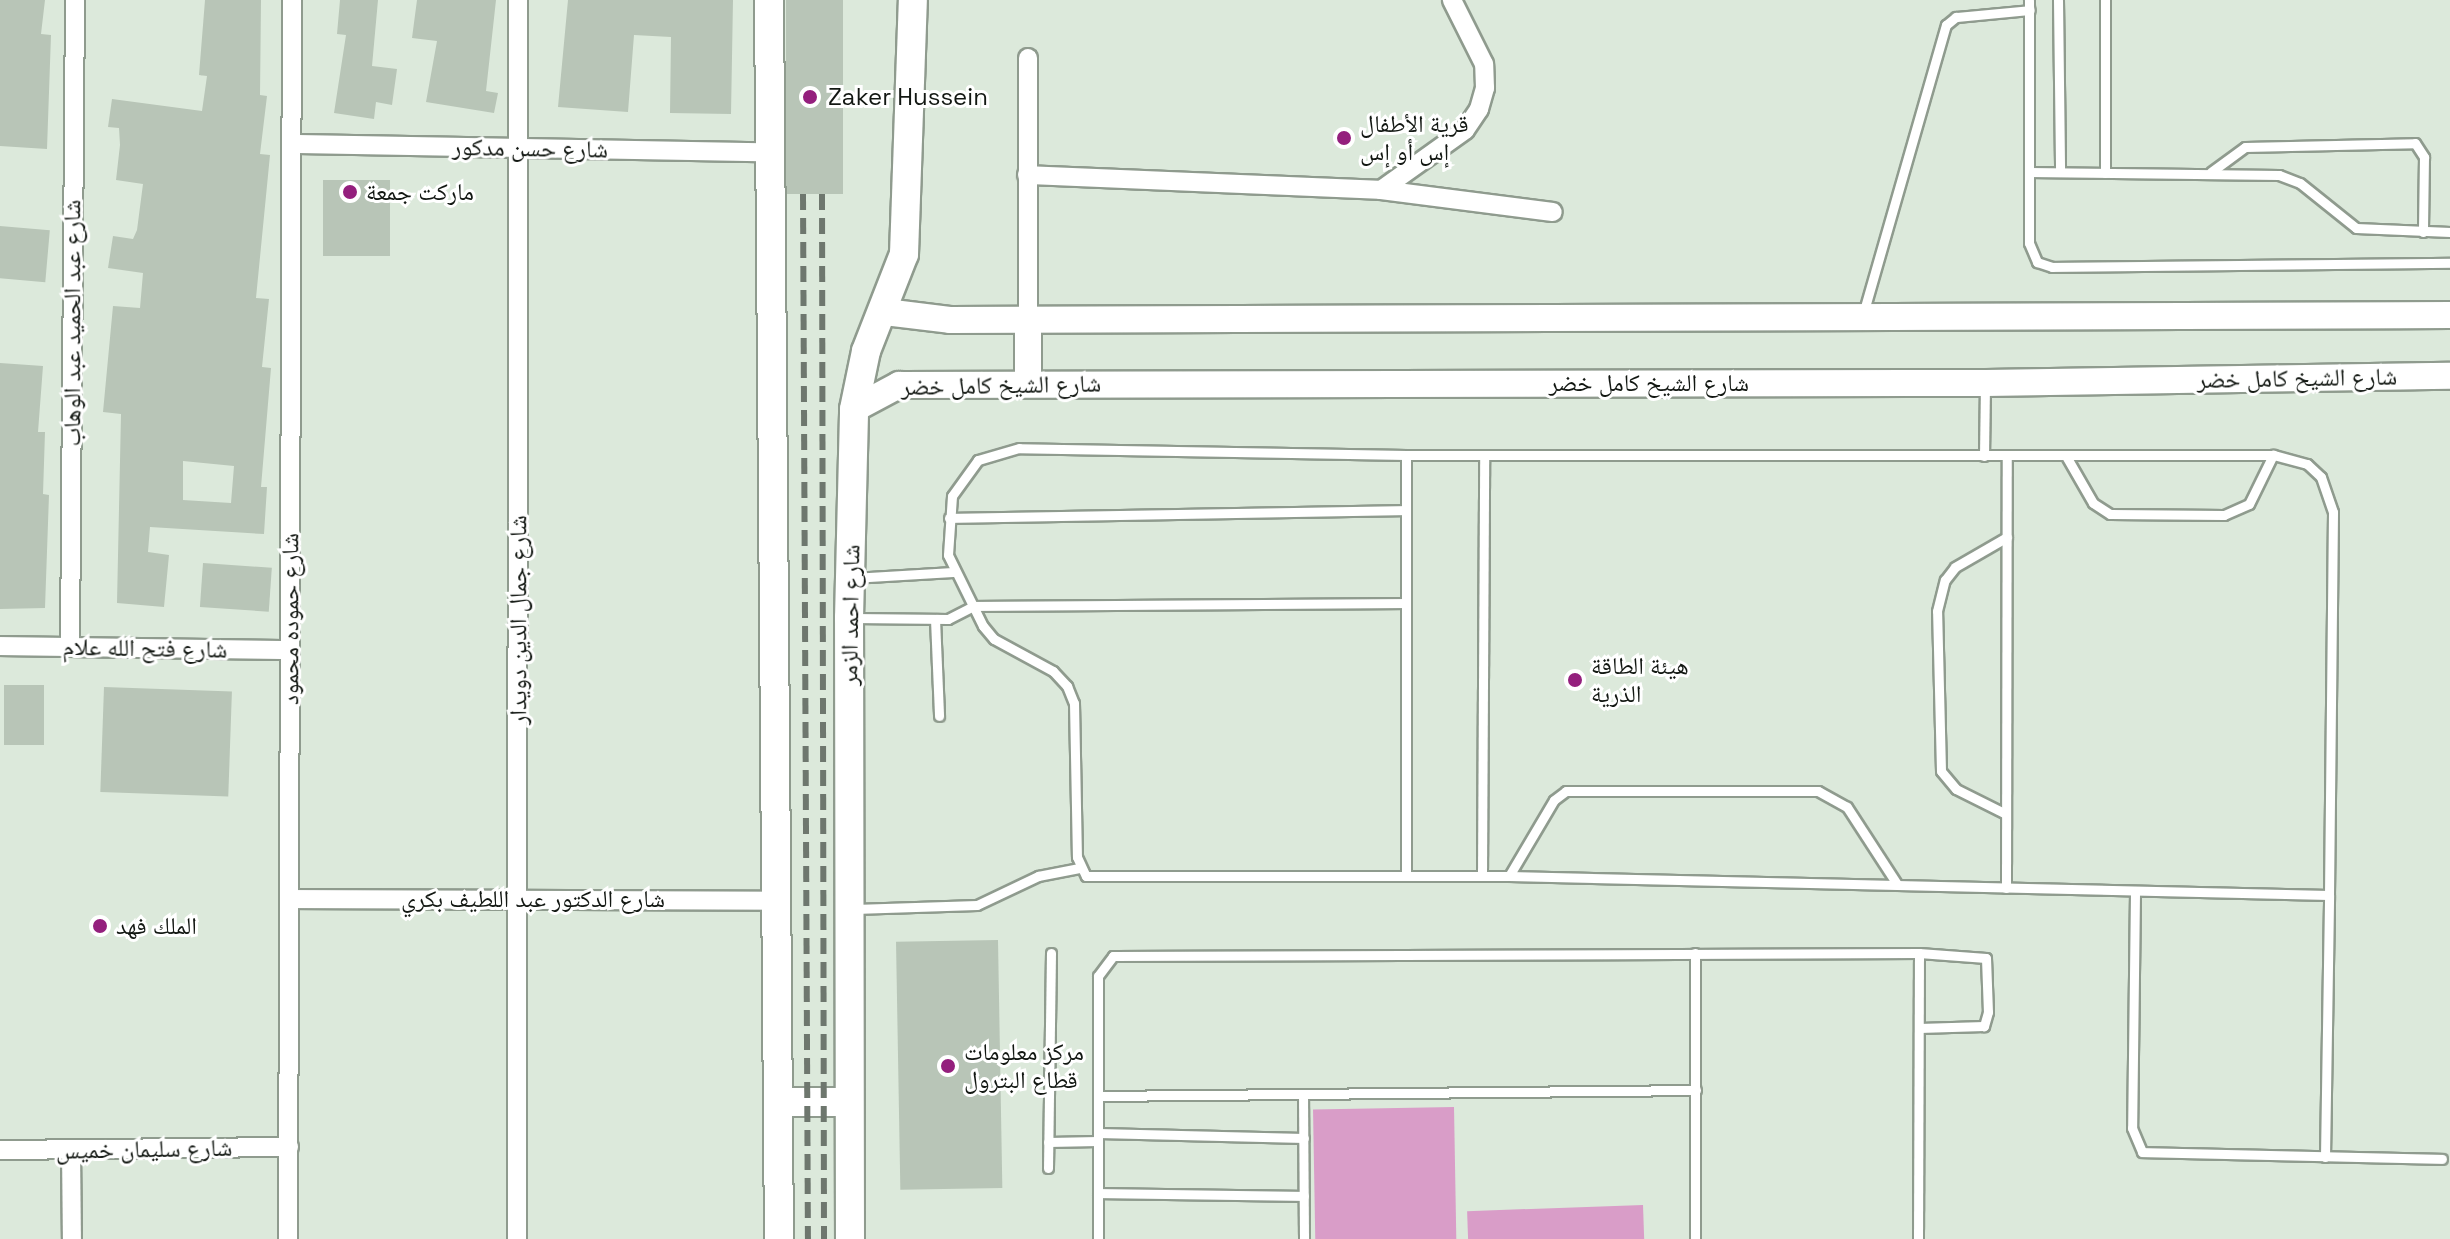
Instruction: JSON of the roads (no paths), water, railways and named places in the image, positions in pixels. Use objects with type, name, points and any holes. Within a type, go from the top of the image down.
[{"type":"main road","points":[[769,0],[766,152],[779,1239]]},
{"type":"main road","name":"شارع احمد الزمر","points":[[850,1239],[849,578],[854,409],[859,374],[885,312],[906,234],[913,0]]},
{"type":"main road","points":[[885,312],[931,320],[1863,314],[2450,315]]},
{"type":"main road","points":[[1028,319],[1028,384]]},
{"type":"main road","name":"شارع الشيخ كامل خضر","points":[[854,409],[899,385],[1986,383],[2450,376]]},
{"type":"main road","points":[[778,1102],[849,1102]]},
{"type":"street","name":"شارع عبد الحميد عبد الوهاب","points":[[70,646],[75,0]]},
{"type":"street","name":"شارع حموده محمود","points":[[288,1239],[292,0]]},
{"type":"street","name":"شارع جمال الدين دويدار","points":[[517,1239],[518,0]]},
{"type":"street","points":[[1381,190],[1465,130],[1479,109],[1485,88],[1484,64],[1452,0]]},
{"type":"street","points":[[1028,58],[1028,319]]},
{"type":"street","name":"شارع حسن مدكور","points":[[293,144],[766,152]]},
{"type":"street","points":[[1027,175],[1381,190],[1553,212]]},
{"type":"street","name":"شارع فتح الله علام","points":[[0,646],[290,650]]},
{"type":"street","name":"شارع الدكتور عبد اللطيف بكري","points":[[290,899],[776,901]]},
{"type":"street","name":"شارع سليمان خميس","points":[[0,1150],[289,1147]]},
{"type":"street","points":[[71,1150],[72,1239]]},
{"type":"lane","points":[[2058,0],[2060,172]]},
{"type":"lane","points":[[2105,0],[2105,173]]},
{"type":"lane","points":[[1863,314],[1946,25],[1962,16],[2030,5],[2030,250],[2044,266],[2450,263]]},
{"type":"lane","points":[[2211,172],[2245,147],[2415,143],[2424,157],[2423,232]]},
{"type":"lane","points":[[2029,172],[2211,172],[2290,178],[2356,228],[2450,232]]},
{"type":"lane","points":[[1984,456],[1986,383]]},
{"type":"lane","points":[[1079,868],[1077,721],[1067,686],[1053,671],[994,639],[953,572],[949,518],[962,476],[997,451],[1406,455],[2273,455],[2307,464],[2321,477],[2333,512],[2325,1157]]},
{"type":"lane","points":[[1406,455],[1406,876]]},
{"type":"lane","points":[[1482,876],[1484,455]]},
{"type":"lane","points":[[2066,456],[2093,503],[2110,514],[2224,515],[2249,504],[2273,455]]},
{"type":"lane","points":[[2006,888],[2007,456]]},
{"type":"lane","points":[[949,518],[1406,510]]},
{"type":"lane","points":[[2006,814],[1956,789],[1941,771],[1937,611],[1945,580],[1968,558],[2007,537]]},
{"type":"lane","points":[[849,578],[953,572]]},
{"type":"lane","points":[[849,618],[956,617],[973,606],[1406,603]]},
{"type":"lane","points":[[935,619],[939,716]]},
{"type":"lane","points":[[1509,876],[1554,800],[1566,791],[1818,791],[1847,807],[1897,884]]},
{"type":"lane","points":[[849,909],[977,905],[1038,876],[1079,868],[1097,878],[1509,876],[1897,884],[2135,893],[2329,895]]},
{"type":"lane","points":[[2135,893],[2136,1146],[2151,1156],[2442,1159]]},
{"type":"lane","points":[[1048,1168],[1051,953]]},
{"type":"lane","points":[[1695,953],[1695,1239]]},
{"type":"lane","points":[[1918,1239],[1919,953]]},
{"type":"lane","points":[[1098,1239],[1098,976],[1113,956],[1919,953],[1982,956],[1989,967],[1984,1026],[1919,1028]]},
{"type":"lane","points":[[1098,1096],[1696,1090]]},
{"type":"lane","points":[[1303,1094],[1304,1239]]},
{"type":"lane","points":[[1048,1142],[1098,1137],[1304,1138]]},
{"type":"lane","points":[[1098,1193],[1304,1196]]},
{"type":"railway","points":[[803,194],[808,1239]]},
{"type":"railway","points":[[822,194],[824,1239]]},
{"type":"place","name":"Zaker Hussein","points":[[810,97]]},
{"type":"place","name":"قرية الأطفال إس أو إس","points":[[1344,138]]},
{"type":"place","name":"ماركت جمعة","points":[[350,192]]},
{"type":"place","name":"هيئة الطاقة الذرية","points":[[1575,680]]},
{"type":"place","name":"الملك فهد","points":[[100,926]]},
{"type":"place","name":"مركز معلومات قطاع البترول","points":[[948,1066]]}]
